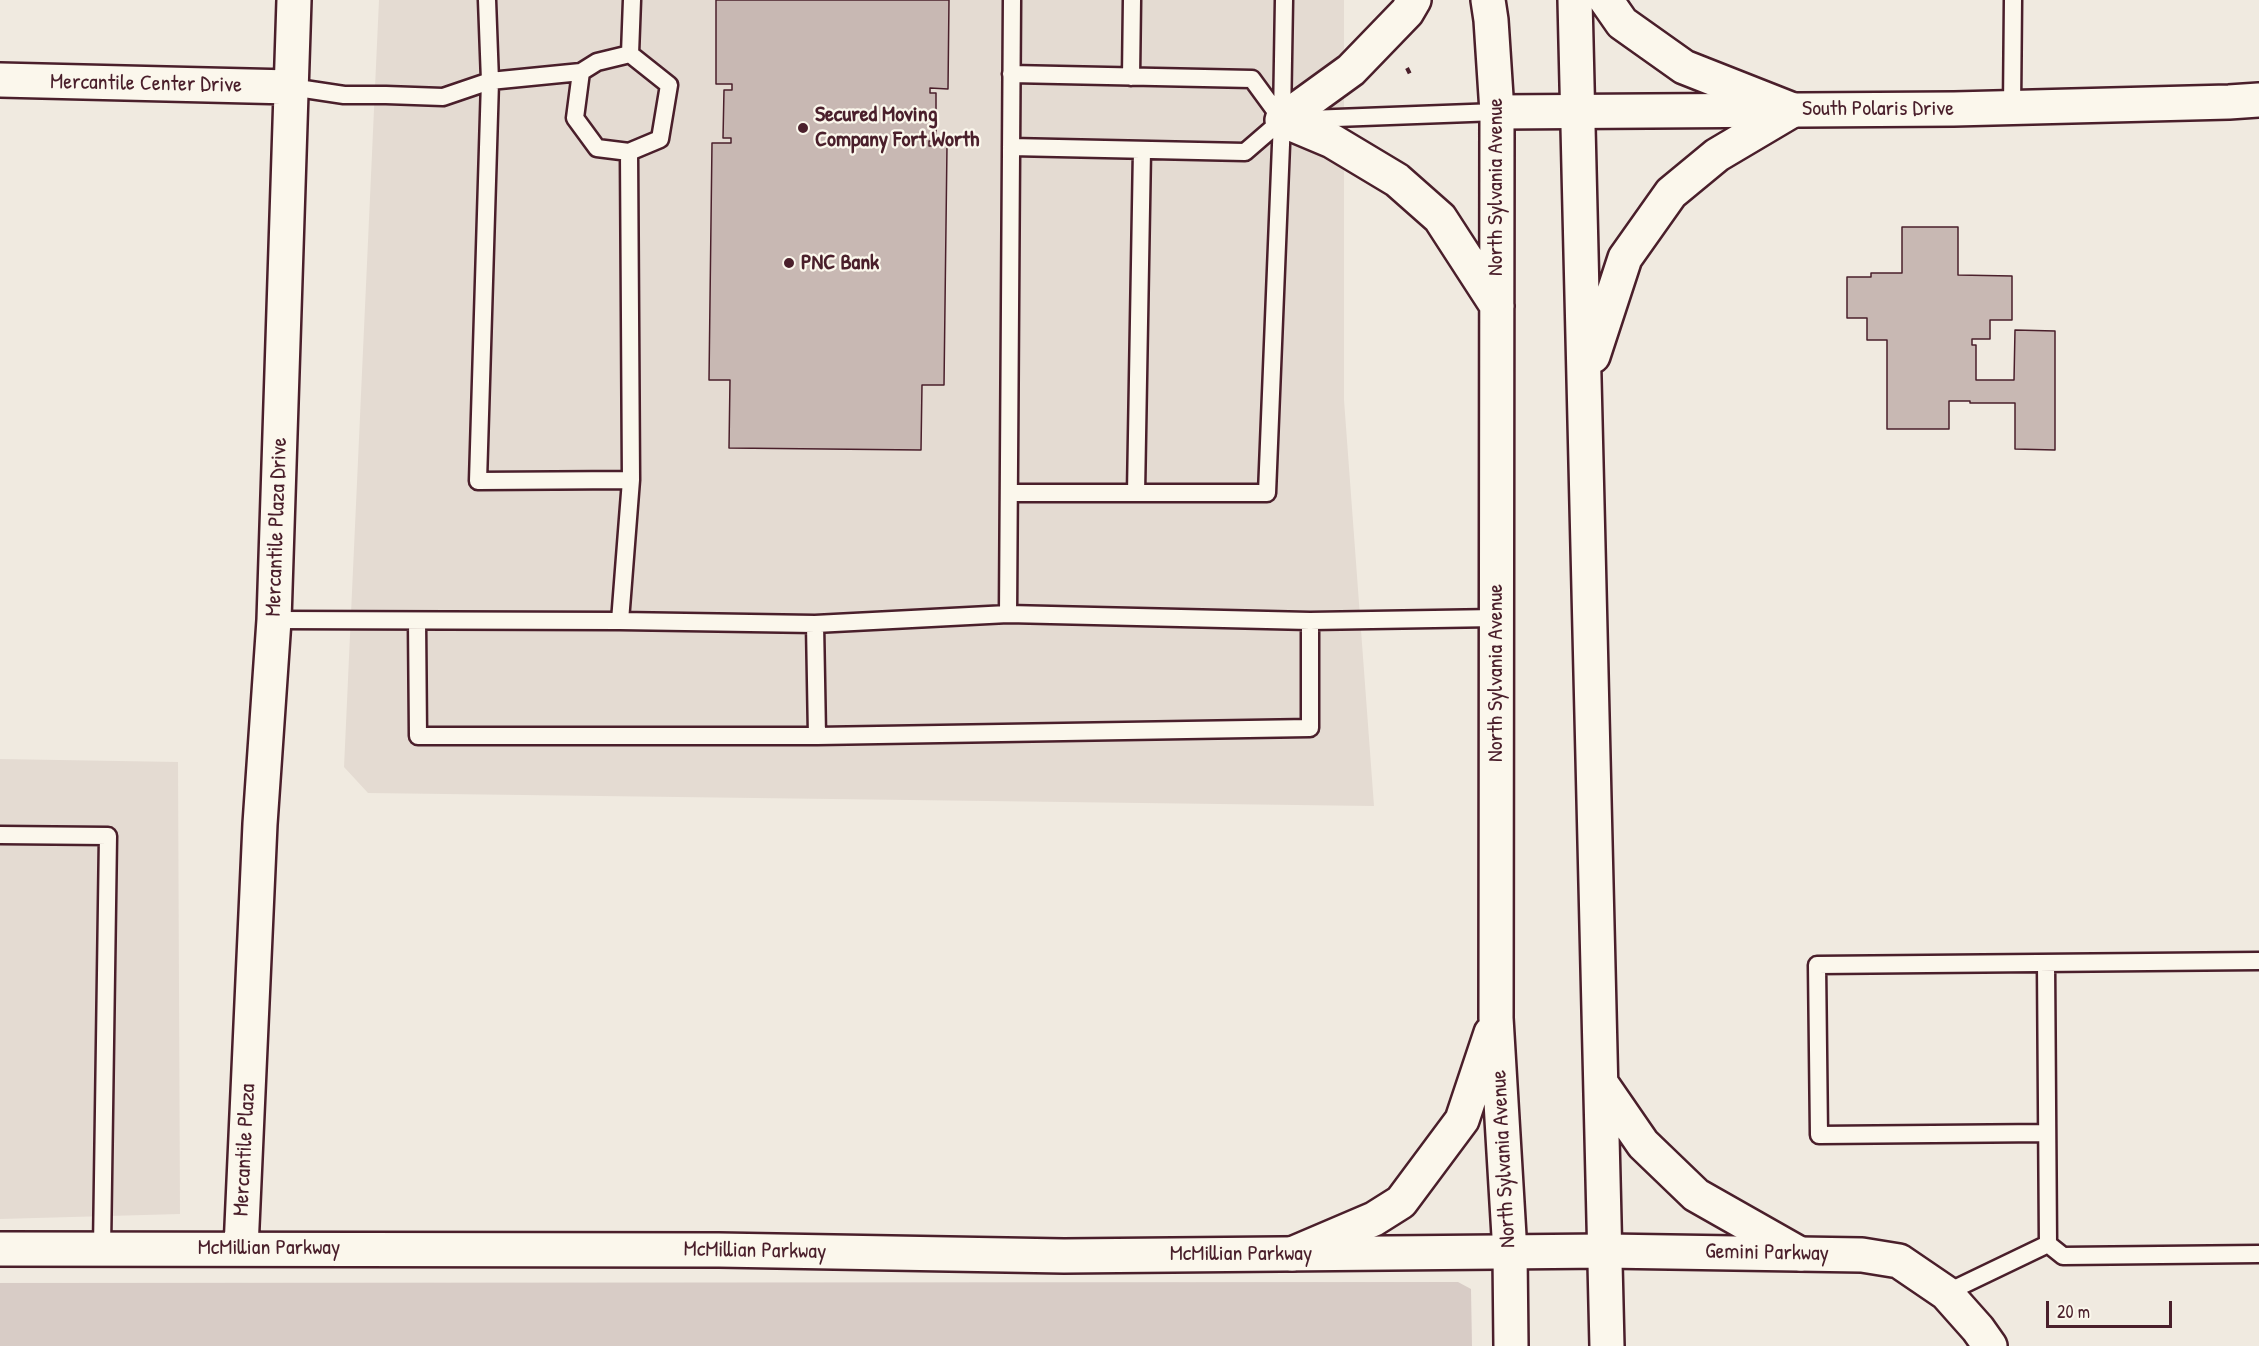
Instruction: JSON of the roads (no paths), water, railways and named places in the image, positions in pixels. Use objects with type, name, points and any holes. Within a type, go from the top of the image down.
[{"type":"main road","name":"Mercantile Plaza Drive","points":[[250,1053],[260,824],[274,620],[294,0]]},
{"type":"main road","points":[[1282,120],[1351,70],[1407,12],[1414,0]]},
{"type":"main road","name":"North Sylvania Avenue","points":[[1488,0],[1497,112],[1496,1018],[1510,1253],[1511,1346]]},
{"type":"main road","points":[[1575,0],[1607,1346]]},
{"type":"main road","points":[[1606,0],[1622,23],[1684,68],[1793,110]]},
{"type":"main road","name":"Mercantile Center Drive","points":[[0,80],[291,87]]},
{"type":"main road","name":"South Polaris Drive","points":[[1497,112],[2012,108],[2259,100]]},
{"type":"main road","points":[[1585,380],[1625,258],[1671,193],[1717,155],[1793,110]]},
{"type":"main road","points":[[1282,120],[1332,141],[1397,180],[1440,218],[1497,306]]},
{"type":"main road","points":[[1292,1254],[1374,1219],[1401,1202],[1462,1120],[1496,1018]]},
{"type":"main road","name":"Mercantile Plaza","points":[[241,1248],[250,1053]]},
{"type":"main road","points":[[1601,1083],[1643,1144],[1696,1195],[1800,1254]]},
{"type":"main road","name":"McMillian Parkway","points":[[0,1249],[719,1250],[1064,1256],[1510,1253]]},
{"type":"main road","name":"Gemini Parkway","points":[[1510,1253],[1606,1251],[1862,1254],[1899,1262],[1946,1293],[1990,1346]]},
{"type":"lane","points":[[488,0],[490,81],[478,481],[631,480]]},
{"type":"lane","points":[[630,54],[633,0]]},
{"type":"lane","points":[[1008,614],[1012,0]]},
{"type":"lane","points":[[1131,76],[1132,0]]},
{"type":"lane","points":[[1009,493],[1267,493],[1282,120],[1284,0]]},
{"type":"lane","points":[[2012,108],[2013,0]]},
{"type":"lane","points":[[291,87],[344,95],[443,97],[490,81],[581,72],[597,62],[630,54]]},
{"type":"lane","points":[[581,72],[575,118],[597,148],[629,152],[660,139],[669,85],[630,54]]},
{"type":"lane","points":[[1011,74],[1252,79],[1282,120]]},
{"type":"lane","points":[[1011,147],[1245,152],[1282,120],[1497,112]]},
{"type":"lane","points":[[1137,493],[1142,150]]},
{"type":"lane","points":[[620,621],[631,480],[629,152]]},
{"type":"lane","points":[[274,620],[814,624],[1008,614],[1310,621],[1496,618]]},
{"type":"lane","points":[[417,621],[418,736],[818,736],[1310,728],[1310,621]]},
{"type":"lane","points":[[814,624],[818,736]]},
{"type":"lane","points":[[0,835],[108,836],[102,1248]]},
{"type":"lane","points":[[2047,1132],[1819,1135],[1817,965],[2259,962]]},
{"type":"lane","points":[[2046,963],[2048,1244]]},
{"type":"lane","points":[[2048,1244],[2063,1256],[2259,1254]]},
{"type":"lane","points":[[1946,1293],[2048,1244]]},
{"type":"place","name":"Secured Moving Company Fort Worth","points":[[803,128]]},
{"type":"place","name":"PNC Bank","points":[[789,263]]}]
